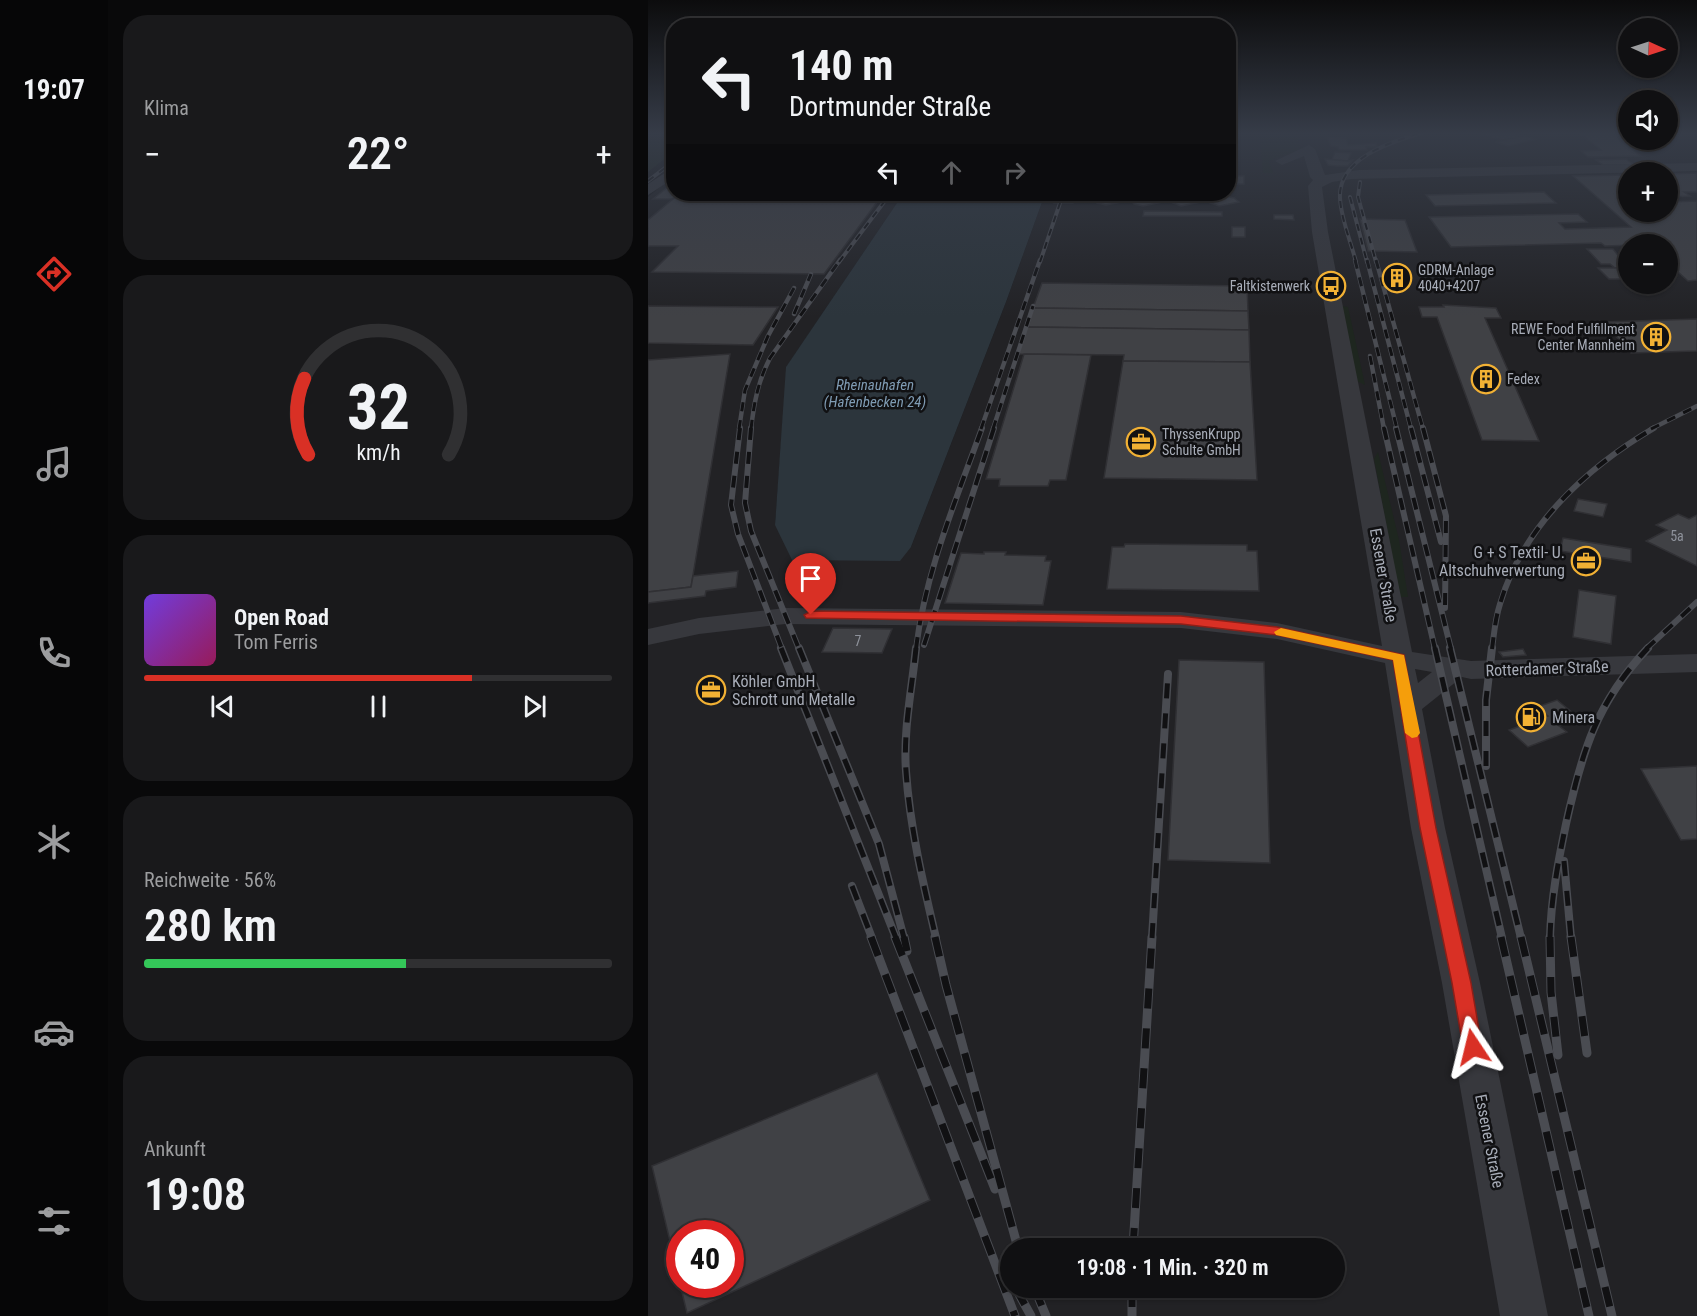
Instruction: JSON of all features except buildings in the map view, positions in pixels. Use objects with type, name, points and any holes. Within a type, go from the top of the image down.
[{"type":"street","name":"Essener Straße","points":[[1315,194],[1320,232],[1408,705],[1428,828],[1461,983],[1524,1316]]},
{"type":"street","name":"Rotterdamer Straße","points":[[648,637],[699,626],[785,616],[1181,620],[1277,631],[1399,658],[1455,668],[1488,671],[1697,663]]},
{"type":"street","points":[[1408,705],[1455,668]]},
{"type":"shaded area","points":[[651,194],[666,194],[666,201],[898,201],[787,366],[775,525],[911,547],[1042,201],[1236,201],[1236,194],[1618,194],[1618,222],[1678,222],[1678,194],[1697,194],[1697,1316],[648,1316],[648,197]]},
{"type":"shaded area","points":[[1342,306],[1348,307],[1365,385],[1357,381]]},
{"type":"shaded area","points":[[1378,452],[1399,540],[1408,597],[1400,597],[1374,459]]},
{"type":"water","name":"Rheinauhafen (Hafenbecken 24)","points":[[898,201],[1042,201],[911,547],[900,561],[792,560],[775,525],[786,367]]},
{"type":"railway","points":[[1341,194],[1344,222],[1356,262]]},
{"type":"railway","points":[[1358,194],[1376,262]]},
{"type":"railway","points":[[1350,197],[1367,262]]},
{"type":"railway","points":[[839,262],[885,201]]},
{"type":"railway","points":[[1040,262],[1060,203]]},
{"type":"railway","points":[[751,429],[757,392],[770,358],[840,260]]},
{"type":"railway","points":[[981,429],[1040,260]]},
{"type":"railway","points":[[1355,260],[1397,429]]},
{"type":"railway","points":[[1367,260],[1411,429]]},
{"type":"railway","points":[[1376,260],[1423,429]]},
{"type":"railway","points":[[794,314],[811,274]]},
{"type":"railway","points":[[739,429],[745,390],[768,336],[794,288]]},
{"type":"railway","points":[[993,429],[1033,306]]},
{"type":"railway","points":[[1370,356],[1384,429]]},
{"type":"railway","points":[[1651,429],[1697,406]]},
{"type":"railway","points":[[740,428],[731,505],[738,534],[782,649]]},
{"type":"railway","points":[[751,428],[745,503],[751,531],[799,649]]},
{"type":"railway","points":[[916,649],[920,621],[934,565],[982,428]]},
{"type":"railway","points":[[924,645],[994,428]]},
{"type":"railway","points":[[1384,428],[1435,649]]},
{"type":"railway","points":[[1396,428],[1451,649]]},
{"type":"railway","points":[[1411,428],[1441,542]]},
{"type":"railway","points":[[1423,428],[1446,516],[1445,608]]},
{"type":"railway","points":[[1492,649],[1498,610],[1510,576],[1524,549],[1541,525],[1560,502],[1604,461],[1654,428]]},
{"type":"railway","points":[[1646,649],[1697,602]]},
{"type":"railway","points":[[781,648],[896,938]]},
{"type":"railway","points":[[799,648],[879,844],[904,938]]},
{"type":"railway","points":[[916,648],[907,725],[906,771],[914,834],[936,938]]},
{"type":"railway","points":[[1435,648],[1502,938]]},
{"type":"railway","points":[[1450,648],[1521,938]]},
{"type":"railway","points":[[1486,766],[1486,700],[1492,648]]},
{"type":"railway","points":[[1550,938],[1553,895],[1560,852],[1585,751],[1603,709],[1630,668],[1648,648]]},
{"type":"railway","points":[[1152,938],[1168,674]]},
{"type":"railway","points":[[1564,861],[1571,938]]},
{"type":"railway","points":[[852,886],[872,938]]},
{"type":"railway","points":[[871,937],[1015,1316]]},
{"type":"railway","points":[[895,937],[995,1189]]},
{"type":"railway","points":[[904,937],[907,951]]},
{"type":"railway","points":[[935,937],[1015,1238]]},
{"type":"railway","points":[[1134,1238],[1152,937]]},
{"type":"railway","points":[[1501,937],[1589,1316]]},
{"type":"railway","points":[[1521,937],[1612,1316]]},
{"type":"railway","points":[[1571,937],[1587,1053]]},
{"type":"railway","points":[[1550,938],[1551,992],[1558,1055]]},
{"type":"railway","points":[[1021,1298],[1031,1316]]},
{"type":"railway","points":[[1039,1298],[1046,1316]]},
{"type":"railway","points":[[1132,1298],[1132,1316]]},
{"type":"slow traffic","points":[[1281,632],[1399,658],[1412,733]]},
{"type":"place","name":"GDRM-Anlage 4040+4207","points":[[1397,278]]},
{"type":"place","name":"Faltkistenwerk","points":[[1331,286]]},
{"type":"place","name":"REWE Food Fulfillment Center Mannheim","points":[[1656,337]]},
{"type":"place","name":"Fedex","points":[[1486,379]]},
{"type":"place","name":"ThyssenKrupp Schulte GmbH","points":[[1141,442]]},
{"type":"place","name":"G + S Textil- U. Altschuhverwertung","points":[[1586,561]]},
{"type":"place","name":"Köhler GmbH Schrott und Metalle","points":[[711,690]]},
{"type":"place","name":"Minera","points":[[1531,717]]},
{"type":"route","points":[[811,615],[1181,620],[1277,631],[1399,658],[1428,828],[1473,1047]]}]
